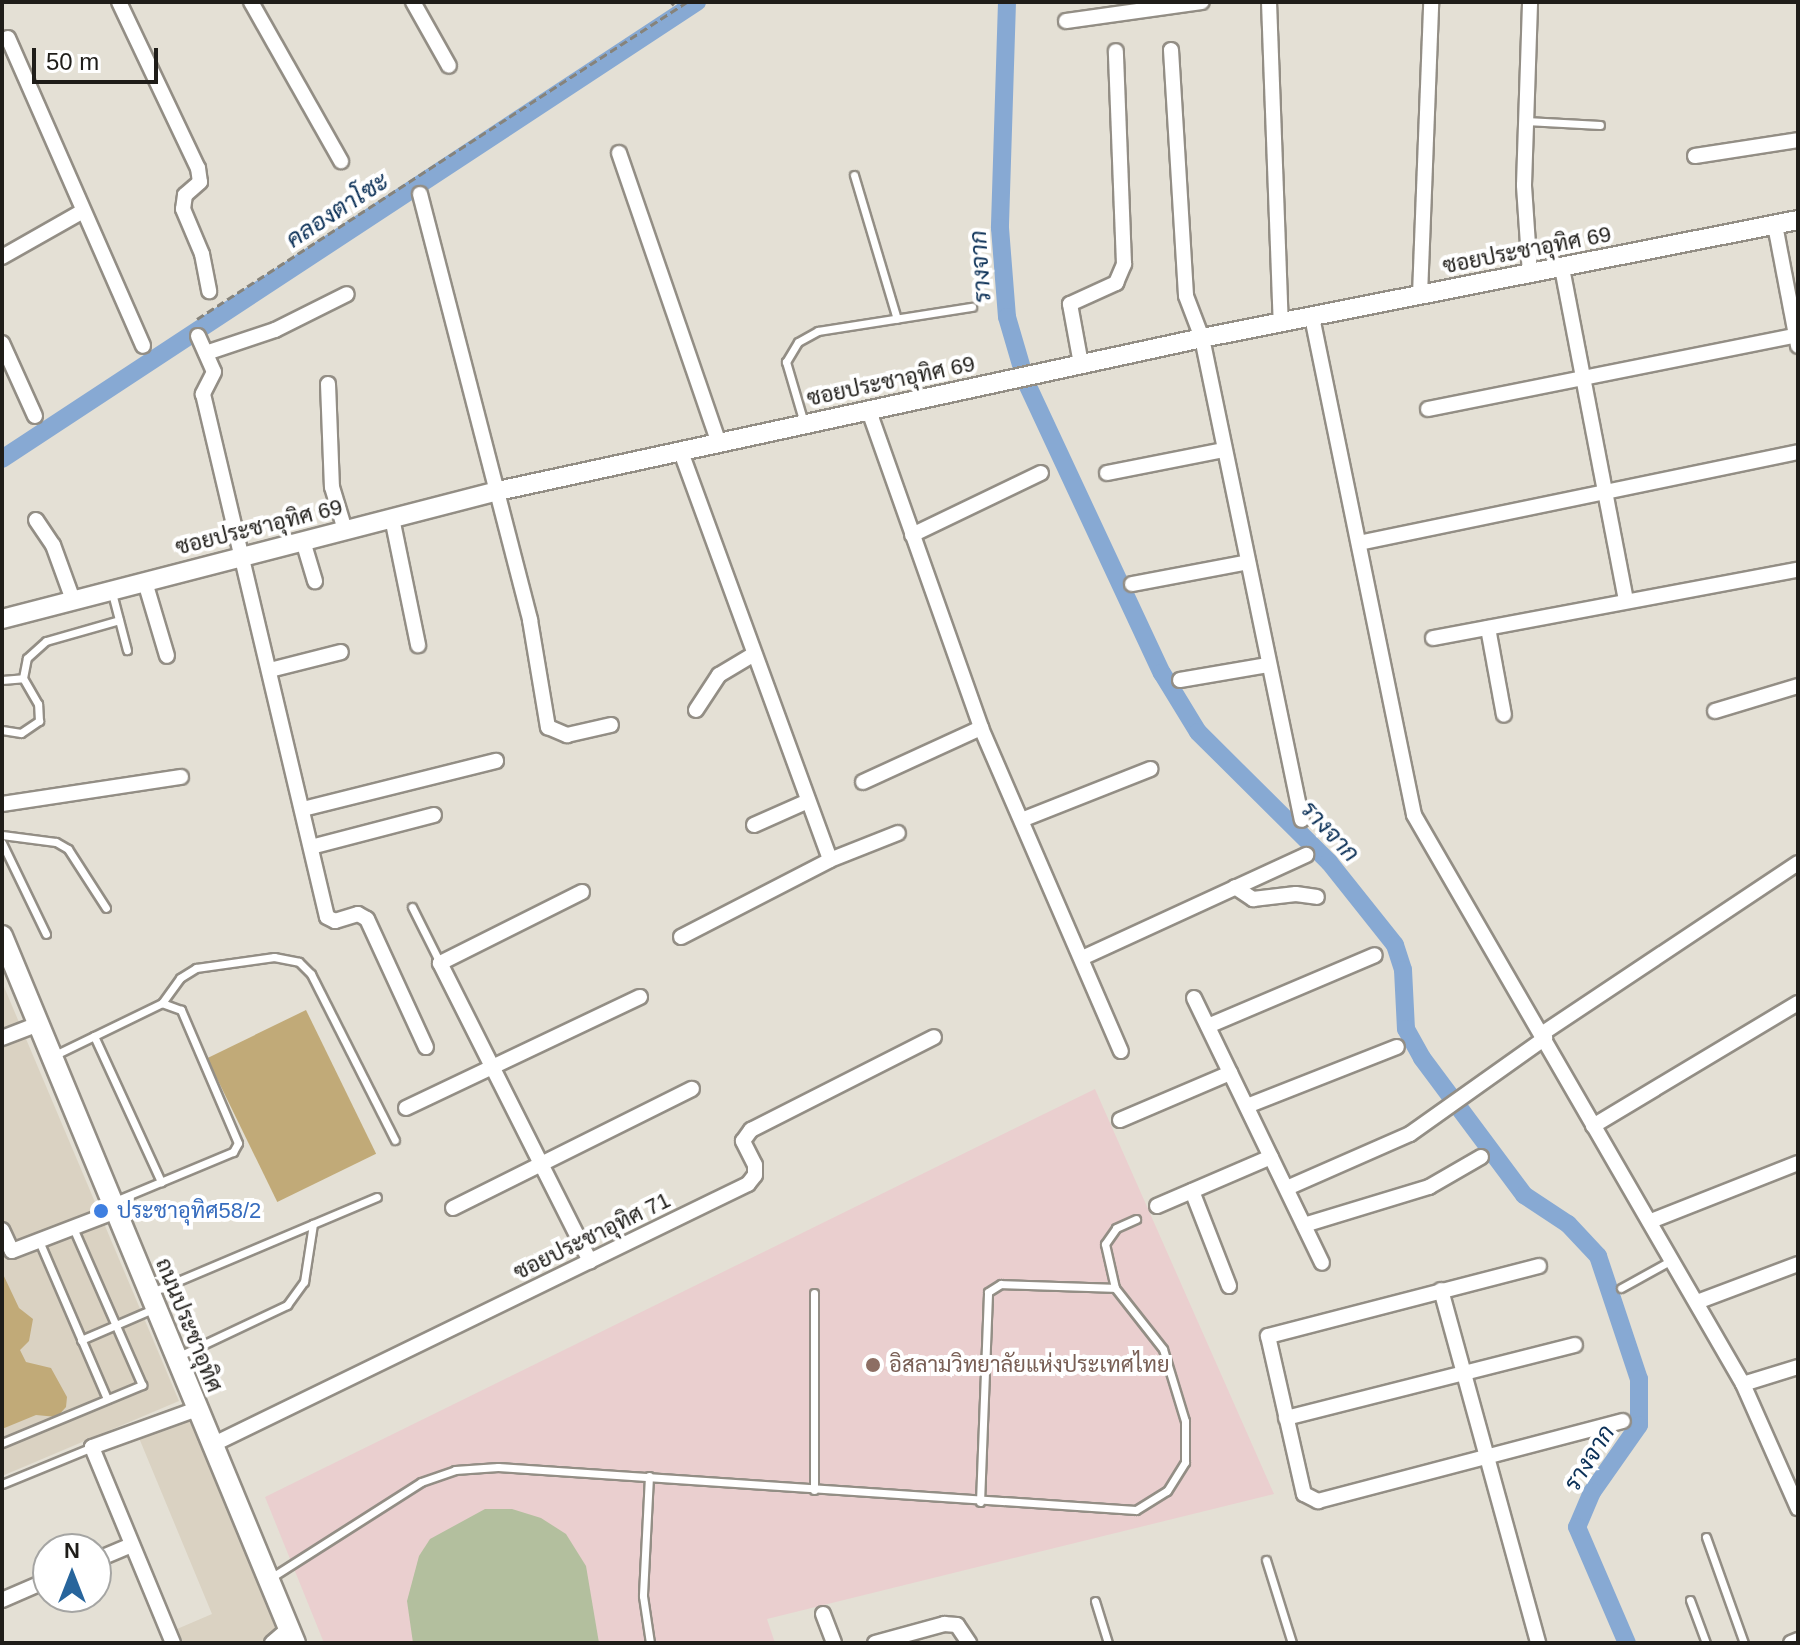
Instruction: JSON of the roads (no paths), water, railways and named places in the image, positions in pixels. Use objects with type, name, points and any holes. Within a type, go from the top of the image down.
[{"type":"main road","name":"ถนนประชาอุทิศ","points":[[2,936],[292,1636]]},
{"type":"street","points":[[119,2],[198,168],[200,182],[185,195],[183,209],[202,254],[209,291]]},
{"type":"street","points":[[251,2],[341,161]]},
{"type":"street","points":[[1066,21],[1168,4],[1202,2]]},
{"type":"street","points":[[1269,2],[1281,323]]},
{"type":"street","points":[[1420,295],[1431,2]]},
{"type":"street","points":[[1530,2],[1526,121],[1530,274]]},
{"type":"street","points":[[416,3],[449,66]]},
{"type":"street","points":[[8,38],[143,346]]},
{"type":"street","points":[[1171,50],[1181,265],[1202,338],[1302,820]]},
{"type":"street","points":[[1081,364],[1070,304],[1116,283],[1124,264],[1116,51]]},
{"type":"street","points":[[1695,156],[1798,140]]},
{"type":"street","points":[[619,153],[719,443]]},
{"type":"street","points":[[420,194],[530,620],[548,727],[567,735],[611,725]]},
{"type":"street","points":[[2,257],[83,211]]},
{"type":"street","name":"ซอยประชาอุทิศ 69","points":[[2,619],[498,491],[1202,338],[1798,220]]},
{"type":"street","points":[[1428,409],[1797,339],[1775,225]]},
{"type":"street","points":[[1562,268],[1626,601]]},
{"type":"street","points":[[206,353],[275,330],[347,294]]},
{"type":"street","points":[[1312,317],[1414,815],[1743,1384],[1795,1491],[1798,1508]]},
{"type":"street","points":[[194,330],[214,375],[203,394],[327,917],[335,921],[358,914],[367,919],[426,1047]]},
{"type":"street","points":[[2,343],[35,416]]},
{"type":"street","points":[[328,384],[332,487],[345,530]]},
{"type":"street","points":[[869,411],[981,728],[1024,819],[1121,1051]]},
{"type":"street","points":[[1107,473],[1224,450]]},
{"type":"street","points":[[681,452],[806,802],[830,860]]},
{"type":"street","points":[[1359,543],[1605,488],[1798,452]]},
{"type":"street","points":[[912,535],[1041,473]]},
{"type":"street","points":[[392,518],[418,645]]},
{"type":"street","points":[[36,520],[53,545],[73,600]]},
{"type":"street","points":[[303,541],[315,581]]},
{"type":"street","points":[[1132,584],[1248,562]]},
{"type":"street","points":[[1433,638],[1798,570]]},
{"type":"street","points":[[145,582],[167,656]]},
{"type":"street","points":[[1488,628],[1504,715]]},
{"type":"street","points":[[270,670],[341,652]]},
{"type":"street","points":[[696,710],[719,675],[754,654]]},
{"type":"street","points":[[1180,680],[1268,665]]},
{"type":"street","points":[[1715,711],[1798,686]]},
{"type":"street","points":[[863,782],[981,728]]},
{"type":"street","points":[[303,809],[496,761]]},
{"type":"street","points":[[1024,819],[1150,769]]},
{"type":"street","points":[[2,804],[181,777]]},
{"type":"street","points":[[754,825],[806,802]]},
{"type":"street","points":[[311,847],[434,815]]},
{"type":"street","points":[[681,937],[830,860],[898,833]]},
{"type":"street","points":[[1082,958],[1306,855]]},
{"type":"street","points":[[1287,1188],[1425,1123],[1544,1036],[1798,863]]},
{"type":"street","points":[[1235,887],[1244,898],[1317,897]]},
{"type":"street","points":[[582,892],[440,963],[590,1261]]},
{"type":"street","points":[[1208,1026],[1375,955]]},
{"type":"street","points":[[406,1108],[640,997]]},
{"type":"street","points":[[1194,998],[1322,1263]]},
{"type":"street","points":[[1593,1126],[1798,1003]]},
{"type":"street","points":[[2,1038],[39,1024]]},
{"type":"street","name":"ซอยประชาอุทิศ 71","points":[[214,1444],[748,1184],[755,1175],[755,1165],[743,1141],[751,1130],[934,1037]]},
{"type":"street","points":[[1247,1106],[1397,1047]]},
{"type":"street","points":[[1120,1120],[1230,1073]]},
{"type":"street","points":[[453,1208],[692,1089]]},
{"type":"street","points":[[1157,1206],[1271,1157]]},
{"type":"street","points":[[1304,1225],[1429,1187],[1481,1157]]},
{"type":"street","points":[[1651,1221],[1798,1165]]},
{"type":"street","points":[[1192,1191],[1229,1286]]},
{"type":"street","points":[[2,1230],[7,1254],[73,1228],[114,1206]]},
{"type":"street","points":[[1697,1302],[1798,1264]]},
{"type":"street","points":[[1539,1266],[1274,1331],[1268,1343],[1308,1500],[1623,1421]]},
{"type":"street","points":[[1441,1290],[1538,1643]]},
{"type":"street","points":[[1286,1418],[1575,1345]]},
{"type":"street","points":[[1743,1384],[1798,1367]]},
{"type":"street","points":[[168,1642],[92,1447],[197,1409]]},
{"type":"street","points":[[112,1553],[129,1546]]},
{"type":"street","points":[[2,1600],[32,1587]]},
{"type":"street","points":[[823,1614],[834,1643]]},
{"type":"street","points":[[875,1643],[944,1624],[957,1625],[969,1643]]},
{"type":"street","points":[[272,1643],[292,1636]]},
{"type":"street","points":[[1791,1643],[1798,1640]]},
{"type":"lane","points":[[1526,121],[1600,125]]},
{"type":"lane","points":[[854,175],[897,319]]},
{"type":"lane","points":[[804,425],[786,362],[788,351],[818,331],[972,307]]},
{"type":"lane","points":[[112,590],[127,650]]},
{"type":"lane","points":[[2,730],[21,733],[39,721],[38,704],[23,678],[24,663],[37,646],[57,636],[119,620]]},
{"type":"lane","points":[[2,680],[23,678]]},
{"type":"lane","points":[[2,835],[56,842],[68,849],[106,908]]},
{"type":"lane","points":[[2,843],[46,934]]},
{"type":"lane","points":[[412,907],[440,963]]},
{"type":"lane","points":[[52,1056],[162,1003],[180,978],[196,968],[274,957],[299,962],[311,974],[395,1140]]},
{"type":"lane","points":[[114,1206],[161,1182],[233,1152],[238,1141],[181,1010],[162,1003]]},
{"type":"lane","points":[[94,1036],[161,1182]]},
{"type":"lane","points":[[81,1340],[119,1324],[153,1300],[377,1197]]},
{"type":"lane","points":[[269,1580],[421,1482],[455,1470],[498,1467],[980,1502],[1136,1510],[1167,1491],[1185,1462],[1185,1421],[1163,1349],[1115,1288],[1105,1244],[1116,1228],[1136,1219]]},
{"type":"lane","points":[[176,1358],[287,1305],[304,1282],[313,1224]]},
{"type":"lane","points":[[2,1443],[142,1385],[119,1324],[73,1228]]},
{"type":"lane","points":[[39,1241],[107,1399]]},
{"type":"lane","points":[[1621,1288],[1672,1260]]},
{"type":"lane","points":[[980,1502],[988,1292],[1001,1284],[1115,1288]]},
{"type":"lane","points":[[814,1293],[814,1490]]},
{"type":"lane","points":[[2,1484],[92,1447]]},
{"type":"lane","points":[[649,1476],[643,1596],[650,1643]]},
{"type":"lane","points":[[1706,1537],[1744,1643]]},
{"type":"lane","points":[[1266,1560],[1292,1643]]},
{"type":"lane","points":[[1690,1600],[1706,1643]]},
{"type":"lane","points":[[1095,1601],[1108,1643]]},
{"type":"waterway","name":"คลองตาโซะ","points":[[2,459],[697,2]]},
{"type":"waterway","name":"รางจาก","points":[[1007,2],[1000,228],[1007,317],[1026,382],[1162,673],[1198,732],[1329,862],[1395,945],[1403,970],[1406,1029],[1422,1058],[1524,1195],[1568,1224],[1598,1256],[1639,1379],[1639,1425],[1592,1492],[1577,1527],[1627,1643]]},
{"type":"place","name":"ประชาอุทิศ58/2","points":[[101,1211]]},
{"type":"place","name":"อิสลามวิทยาลัยแห่งประเทศไทย","points":[[873,1365]]}]
